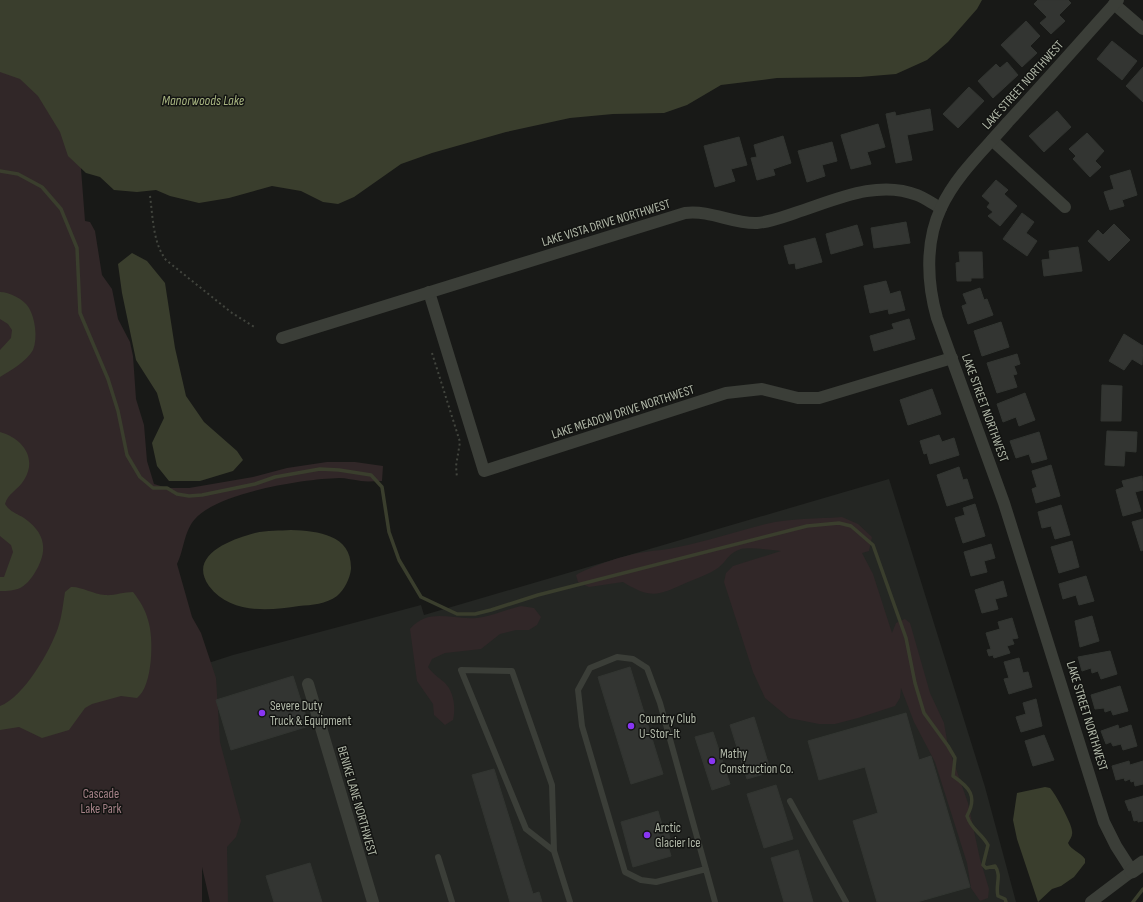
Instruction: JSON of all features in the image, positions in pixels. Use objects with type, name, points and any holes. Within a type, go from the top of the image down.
[{"type":"street","points":[[1116,2],[1143,29]]},
{"type":"street","name":"LAKE STREET NORTHWEST","points":[[1116,2],[962,175],[941,208],[931,245],[929,266],[930,283],[937,318],[1004,503],[1104,822],[1116,846],[1137,867]]},
{"type":"street","points":[[992,140],[1065,207]]},
{"type":"street","name":"LAKE VISTA DRIVE NORTHWEST","points":[[282,338],[685,213],[699,211],[740,222],[757,223],[772,220],[863,192],[883,190],[900,191],[917,195],[941,208]]},
{"type":"street","name":"LAKE MEADOW DRIVE NORTHWEST","points":[[429,292],[484,471],[726,393],[762,389],[798,398],[819,398],[952,358]]},
{"type":"street","name":"BENIKE LANE NORTHWEST","points":[[308,684],[373,902]]},
{"type":"street","points":[[1091,902],[1137,867]]},
{"type":"lane","points":[[706,869],[656,882],[641,880],[625,872],[582,726],[578,690],[590,668],[617,657],[633,659],[647,668],[660,703],[706,869],[715,902]]},
{"type":"lane","points":[[554,851],[526,829],[460,670],[512,671],[552,785],[554,851],[570,902]]},
{"type":"lane","points":[[790,801],[846,902]]},
{"type":"lane","points":[[438,857],[452,902]]},
{"type":"path","points":[[150,196],[157,242],[160,252],[166,260],[232,313],[256,328]]},
{"type":"path","points":[[432,353],[460,442],[456,466],[457,478]]},
{"type":"shaded area","points":[[889,479],[985,787],[1016,902],[223,902],[199,666],[233,655],[421,605],[424,615]]},
{"type":"green space","name":"Cascade Lake Park","points":[[0,0],[68,0],[85,221],[90,222],[95,231],[102,275],[112,289],[118,319],[130,342],[133,356],[136,399],[144,425],[147,461],[154,484],[167,488],[189,488],[253,477],[287,468],[327,462],[355,462],[383,466],[382,481],[364,481],[342,478],[324,479],[284,484],[242,494],[223,501],[207,510],[195,519],[186,535],[177,564],[192,617],[201,633],[216,678],[220,742],[241,821],[236,837],[227,847],[228,902],[210,902],[202,867],[202,902],[0,902]]},
{"type":"green space","points":[[842,517],[858,524],[872,537],[869,551],[862,553],[873,574],[892,633],[896,623],[905,619],[910,623],[930,693],[944,723],[948,746],[968,803],[980,859],[989,889],[988,898],[980,901],[971,888],[967,863],[935,762],[914,722],[901,688],[900,698],[895,706],[835,724],[819,724],[789,718],[765,698],[753,672],[724,582],[726,573],[733,566],[781,551],[755,548],[741,549],[730,555],[718,568],[711,572],[670,590],[656,594],[641,591],[623,582],[589,587],[578,582],[576,575],[600,564],[629,555],[689,545],[775,522]]},
{"type":"green space","points":[[521,606],[534,608],[541,617],[537,625],[529,630],[516,630],[500,634],[481,649],[445,653],[432,659],[428,667],[444,682],[450,690],[453,700],[453,720],[445,725],[434,715],[433,704],[417,681],[410,629],[418,622],[435,616],[463,618],[483,617]]},
{"type":"water","name":"Manorwoods Lake","points":[[0,0],[982,0],[977,9],[948,42],[927,60],[896,74],[860,77],[777,78],[721,85],[687,105],[664,113],[613,114],[570,118],[506,132],[432,153],[401,164],[354,197],[338,204],[323,202],[301,191],[272,186],[229,198],[199,203],[170,196],[156,190],[137,192],[114,190],[100,177],[86,173],[68,156],[60,132],[38,96],[20,79],[0,72]]},
{"type":"water","points":[[132,253],[147,261],[165,283],[175,348],[186,396],[204,422],[237,451],[243,460],[233,471],[200,481],[169,481],[157,466],[152,443],[164,418],[157,393],[136,360],[122,293],[118,264]]},
{"type":"water","points":[[0,292],[8,293],[27,305],[33,317],[36,334],[35,345],[27,358],[0,377],[0,350],[11,338],[12,330],[8,324],[0,319]]},
{"type":"water","points":[[0,432],[15,439],[21,444],[26,450],[29,464],[28,472],[24,480],[8,497],[5,504],[11,511],[24,518],[37,530],[43,544],[43,551],[39,566],[27,583],[16,590],[0,591],[0,577],[4,577],[13,552],[11,545],[0,536]]},
{"type":"water","points":[[291,530],[312,532],[332,537],[340,542],[346,549],[350,558],[351,569],[349,577],[342,591],[333,599],[314,605],[275,609],[250,608],[228,602],[209,586],[204,575],[204,565],[208,557],[215,550],[235,539],[255,533]]},
{"type":"water","points":[[71,587],[105,595],[133,592],[138,599],[147,616],[151,638],[151,661],[149,673],[142,692],[137,698],[121,696],[92,704],[85,708],[69,730],[42,738],[19,727],[0,730],[0,706],[9,701],[27,683],[49,649],[58,628],[65,592]]},
{"type":"water","points":[[1045,787],[1050,788],[1069,822],[1072,833],[1068,843],[1085,859],[1085,863],[1074,877],[1061,886],[1052,889],[1038,902],[1017,839],[1013,820],[1017,793]]},
{"type":"building","points":[[1038,0],[1068,0],[1071,3],[1059,15],[1065,21],[1051,34],[1040,23],[1047,17],[1034,4]]},
{"type":"building","points":[[1026,21],[1040,36],[1030,46],[1037,53],[1022,67],[1001,45]]},
{"type":"building","points":[[1112,41],[1137,61],[1122,80],[1097,59]]},
{"type":"building","points":[[1007,62],[1018,75],[993,98],[978,81],[996,64],[1000,68]]},
{"type":"building","points":[[1143,67],[1143,102],[1126,86]]},
{"type":"building","points":[[969,87],[984,101],[958,128],[943,114]]},
{"type":"building","points":[[930,109],[933,130],[907,135],[912,160],[896,163],[886,114],[895,112],[896,116]]},
{"type":"building","points":[[1057,111],[1071,127],[1044,152],[1029,136]]},
{"type":"building","points":[[878,124],[885,147],[867,152],[871,164],[851,169],[841,135]]},
{"type":"building","points":[[1087,133],[1104,151],[1095,161],[1101,167],[1090,177],[1073,159],[1076,156],[1069,149]]},
{"type":"building","points":[[783,136],[791,163],[773,169],[775,175],[757,180],[751,158],[757,157],[754,145]]},
{"type":"building","points":[[739,137],[747,165],[731,169],[735,181],[715,187],[704,146]]},
{"type":"building","points":[[832,142],[837,161],[822,165],[825,176],[807,182],[798,151]]},
{"type":"building","points":[[1130,170],[1137,195],[1122,200],[1124,206],[1110,210],[1104,192],[1114,189],[1110,176]]},
{"type":"building","points":[[996,180],[1008,190],[1004,194],[1017,206],[1000,226],[988,216],[993,212],[987,207],[990,203],[982,196]]},
{"type":"building","points":[[1022,213],[1034,222],[1026,233],[1037,241],[1027,256],[1003,239]]},
{"type":"building","points":[[906,222],[910,243],[874,248],[871,228]]},
{"type":"building","points":[[1114,224],[1130,240],[1109,261],[1088,241],[1098,230],[1103,235]]},
{"type":"building","points":[[857,225],[863,245],[831,254],[826,234]]},
{"type":"building","points":[[815,238],[822,262],[796,269],[795,263],[789,264],[784,246]]},
{"type":"building","points":[[1078,247],[1082,271],[1044,276],[1042,260],[1050,259],[1049,251]]},
{"type":"building","points":[[959,252],[982,252],[983,278],[971,278],[971,281],[957,281],[956,263],[960,262]]},
{"type":"building","points":[[886,281],[890,294],[900,291],[905,310],[889,314],[888,309],[870,313],[864,286]]},
{"type":"building","points":[[980,288],[984,300],[987,299],[993,315],[968,324],[962,306],[967,304],[963,294]]},
{"type":"building","points":[[909,319],[915,339],[874,351],[870,336],[894,329],[892,324]]},
{"type":"building","points":[[1001,322],[1009,347],[982,356],[974,331]]},
{"type":"building","points":[[1124,334],[1143,346],[1142,365],[1132,359],[1124,370],[1109,361]]},
{"type":"building","points":[[1017,354],[1020,364],[1014,366],[1017,374],[1013,375],[1017,387],[997,393],[987,363]]},
{"type":"building","points":[[1102,385],[1122,386],[1121,421],[1101,421]]},
{"type":"building","points":[[932,389],[941,414],[908,425],[900,400]]},
{"type":"building","points":[[1025,393],[1035,420],[1019,426],[1016,417],[1003,422],[997,404]]},
{"type":"building","points":[[1107,431],[1137,432],[1136,452],[1125,451],[1124,466],[1105,465]]},
{"type":"building","points":[[1039,432],[1047,459],[1032,463],[1029,454],[1016,458],[1010,441]]},
{"type":"building","points":[[939,435],[942,442],[954,438],[959,455],[930,464],[927,453],[924,454],[920,441]]},
{"type":"building","points":[[1051,465],[1060,496],[1036,503],[1032,489],[1037,487],[1032,471]]},
{"type":"building","points":[[959,467],[963,480],[967,479],[973,498],[947,506],[937,475]]},
{"type":"building","points":[[1142,476],[1143,490],[1135,492],[1141,511],[1123,516],[1116,490],[1124,487],[1122,481]]},
{"type":"building","points":[[975,504],[985,536],[963,543],[955,518],[965,515],[963,508]]},
{"type":"building","points":[[1061,505],[1070,535],[1055,539],[1051,526],[1042,528],[1038,512]]},
{"type":"building","points":[[1143,519],[1143,550],[1141,551],[1132,522]]},
{"type":"building","points":[[1072,541],[1079,567],[1059,573],[1051,547]]},
{"type":"building","points":[[991,544],[995,558],[984,561],[987,572],[971,576],[964,552]]},
{"type":"building","points":[[1086,576],[1094,601],[1079,605],[1076,595],[1063,599],[1059,584]]},
{"type":"building","points":[[1003,581],[1007,596],[995,599],[998,609],[982,613],[975,590]]},
{"type":"building","points":[[1092,616],[1099,641],[1080,647],[1075,621]]},
{"type":"building","points":[[1012,618],[1018,638],[1012,639],[1014,644],[1007,646],[1010,653],[994,658],[993,655],[989,656],[987,650],[991,649],[986,633],[1000,629],[998,622]]},
{"type":"building","points":[[1110,651],[1117,674],[1101,679],[1098,671],[1092,673],[1091,668],[1082,671],[1078,657]]},
{"type":"building","points":[[1019,658],[1023,673],[1028,672],[1032,687],[1009,694],[1004,679],[1009,678],[1004,662]]},
{"type":"building","name":"Country Club U-Stor-It","points":[[630,667],[663,774],[631,784],[598,677]]},
{"type":"building","name":"Severe Duty Truck & Equipment","points":[[293,676],[309,726],[231,750],[216,700]]},
{"type":"building","points":[[1120,686],[1128,711],[1113,715],[1111,710],[1105,712],[1104,708],[1095,709],[1091,695]]},
{"type":"building","points":[[1036,699],[1042,726],[1021,732],[1016,717],[1026,714],[1023,703]]},
{"type":"building","points":[[906,713],[919,760],[931,756],[970,887],[917,902],[877,902],[853,821],[878,813],[865,767],[819,780],[808,741]]},
{"type":"building","points":[[754,717],[771,772],[747,779],[730,725]]},
{"type":"building","points":[[1118,725],[1119,729],[1131,725],[1137,746],[1123,750],[1121,744],[1113,746],[1111,742],[1106,744],[1101,731]]},
{"type":"building","name":"Mathy Construction Co.","points":[[713,732],[730,784],[712,790],[695,737]]},
{"type":"building","points":[[1044,735],[1054,760],[1033,766],[1025,741]]},
{"type":"building","points":[[1129,761],[1130,765],[1143,761],[1143,784],[1135,786],[1134,781],[1131,782],[1130,779],[1125,781],[1124,778],[1116,780],[1112,766]]},
{"type":"building","points":[[494,769],[533,894],[539,892],[542,902],[510,902],[472,775]]},
{"type":"building","points":[[776,785],[793,839],[764,848],[747,794]]},
{"type":"building","points":[[1143,796],[1143,821],[1134,821],[1131,810],[1129,811],[1125,801]]},
{"type":"building","name":"Arctic Glacier Ice","points":[[658,811],[662,825],[666,824],[672,845],[668,846],[671,856],[633,867],[621,822]]},
{"type":"building","points":[[798,850],[813,902],[784,902],[771,858]]},
{"type":"building","points":[[310,863],[322,902],[274,902],[266,876]]},
{"type":"waterway","points":[[0,171],[18,174],[42,187],[61,209],[77,248],[80,313],[108,379],[118,411],[127,455],[140,477],[153,488],[167,488],[177,494],[189,496],[202,495],[255,484],[275,477],[320,469],[339,470],[371,475],[382,487],[389,532],[399,560],[421,597],[457,614],[475,614],[491,610],[538,595],[807,526],[839,523],[851,526],[873,545],[906,638],[915,683],[924,713],[955,758],[953,776],[967,788],[972,797],[972,803],[967,816],[971,825],[988,845],[983,865],[986,868],[995,866],[998,873],[998,896],[1005,899],[1006,902]]},
{"type":"waterway","points":[[1133,902],[1143,889]]},
{"type":"place","name":"Severe Duty Truck & Equipment","points":[[262,713]]},
{"type":"place","name":"Country Club U-Stor-It","points":[[631,726]]},
{"type":"place","name":"Mathy Construction Co.","points":[[712,761]]},
{"type":"place","name":"Arctic Glacier Ice","points":[[647,835]]}]
